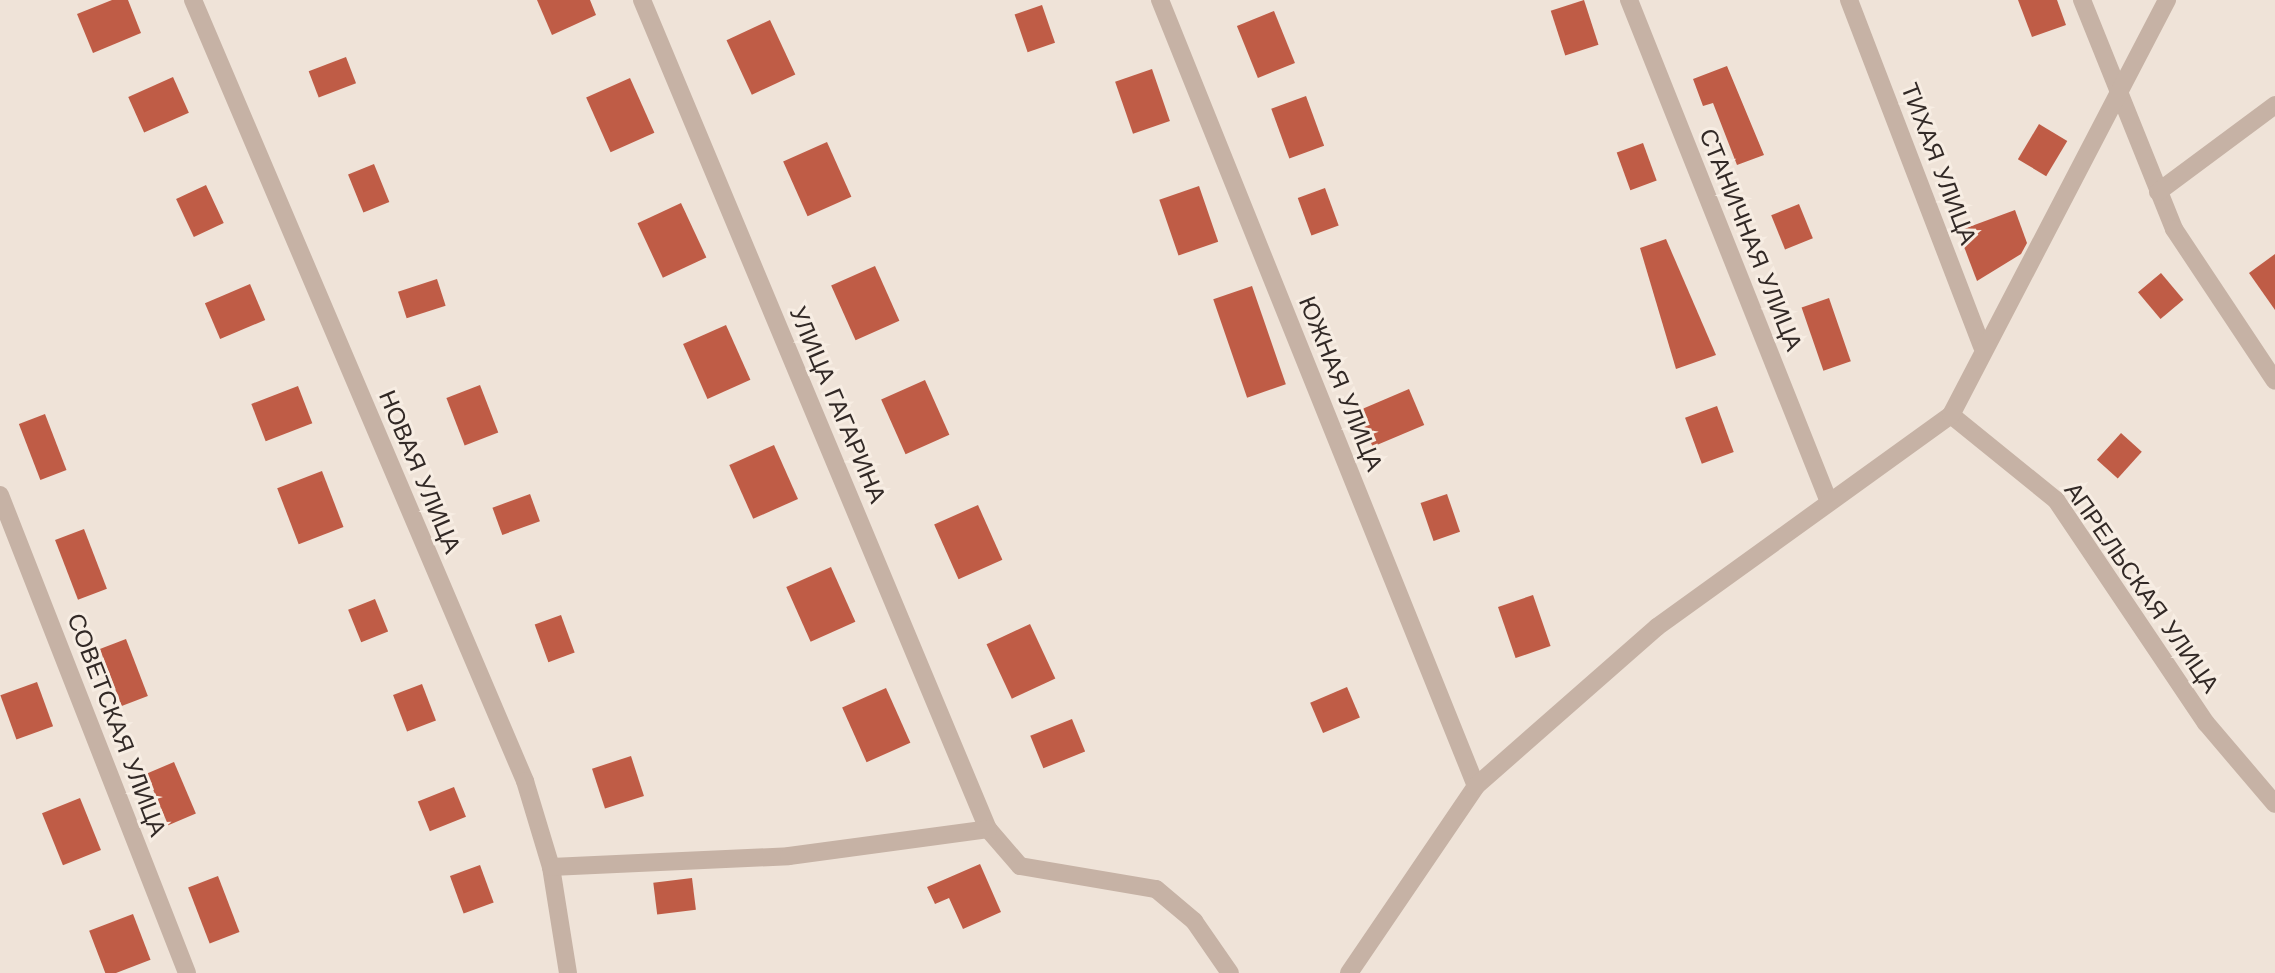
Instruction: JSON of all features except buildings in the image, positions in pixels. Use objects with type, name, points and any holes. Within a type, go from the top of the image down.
[{"type":"street","name":"НОВАЯ УЛИЦА","points":[[193,0],[525,781],[551,867],[568,973]]},
{"type":"street","name":"УЛИЦА ГАГАРИНА","points":[[642,0],[988,829],[1020,866],[1156,889],[1194,921],[1230,973]]},
{"type":"street","name":"ЮЖНАЯ УЛИЦА","points":[[1160,0],[1476,786]]},
{"type":"street","name":"СТАНИЧНАЯ УЛИЦА","points":[[1629,0],[1827,497]]},
{"type":"street","name":"ТИХАЯ УЛИЦА","points":[[1849,0],[1982,346]]},
{"type":"street","points":[[2082,0],[2119,100],[2174,229],[2275,381]]},
{"type":"street","points":[[1349,973],[1476,786],[1657,627],[1827,497],[1951,415],[1982,346],[2119,100],[2167,0]]},
{"type":"street","points":[[2158,192],[2275,105]]},
{"type":"street","name":"АПРЕЛЬСКАЯ УЛИЦА","points":[[1951,415],[2056,500],[2206,723],[2275,804]]},
{"type":"street","name":"СОВЕТСКАЯ УЛИЦА","points":[[0,495],[187,973]]},
{"type":"street","points":[[551,867],[789,856],[988,829]]}]
